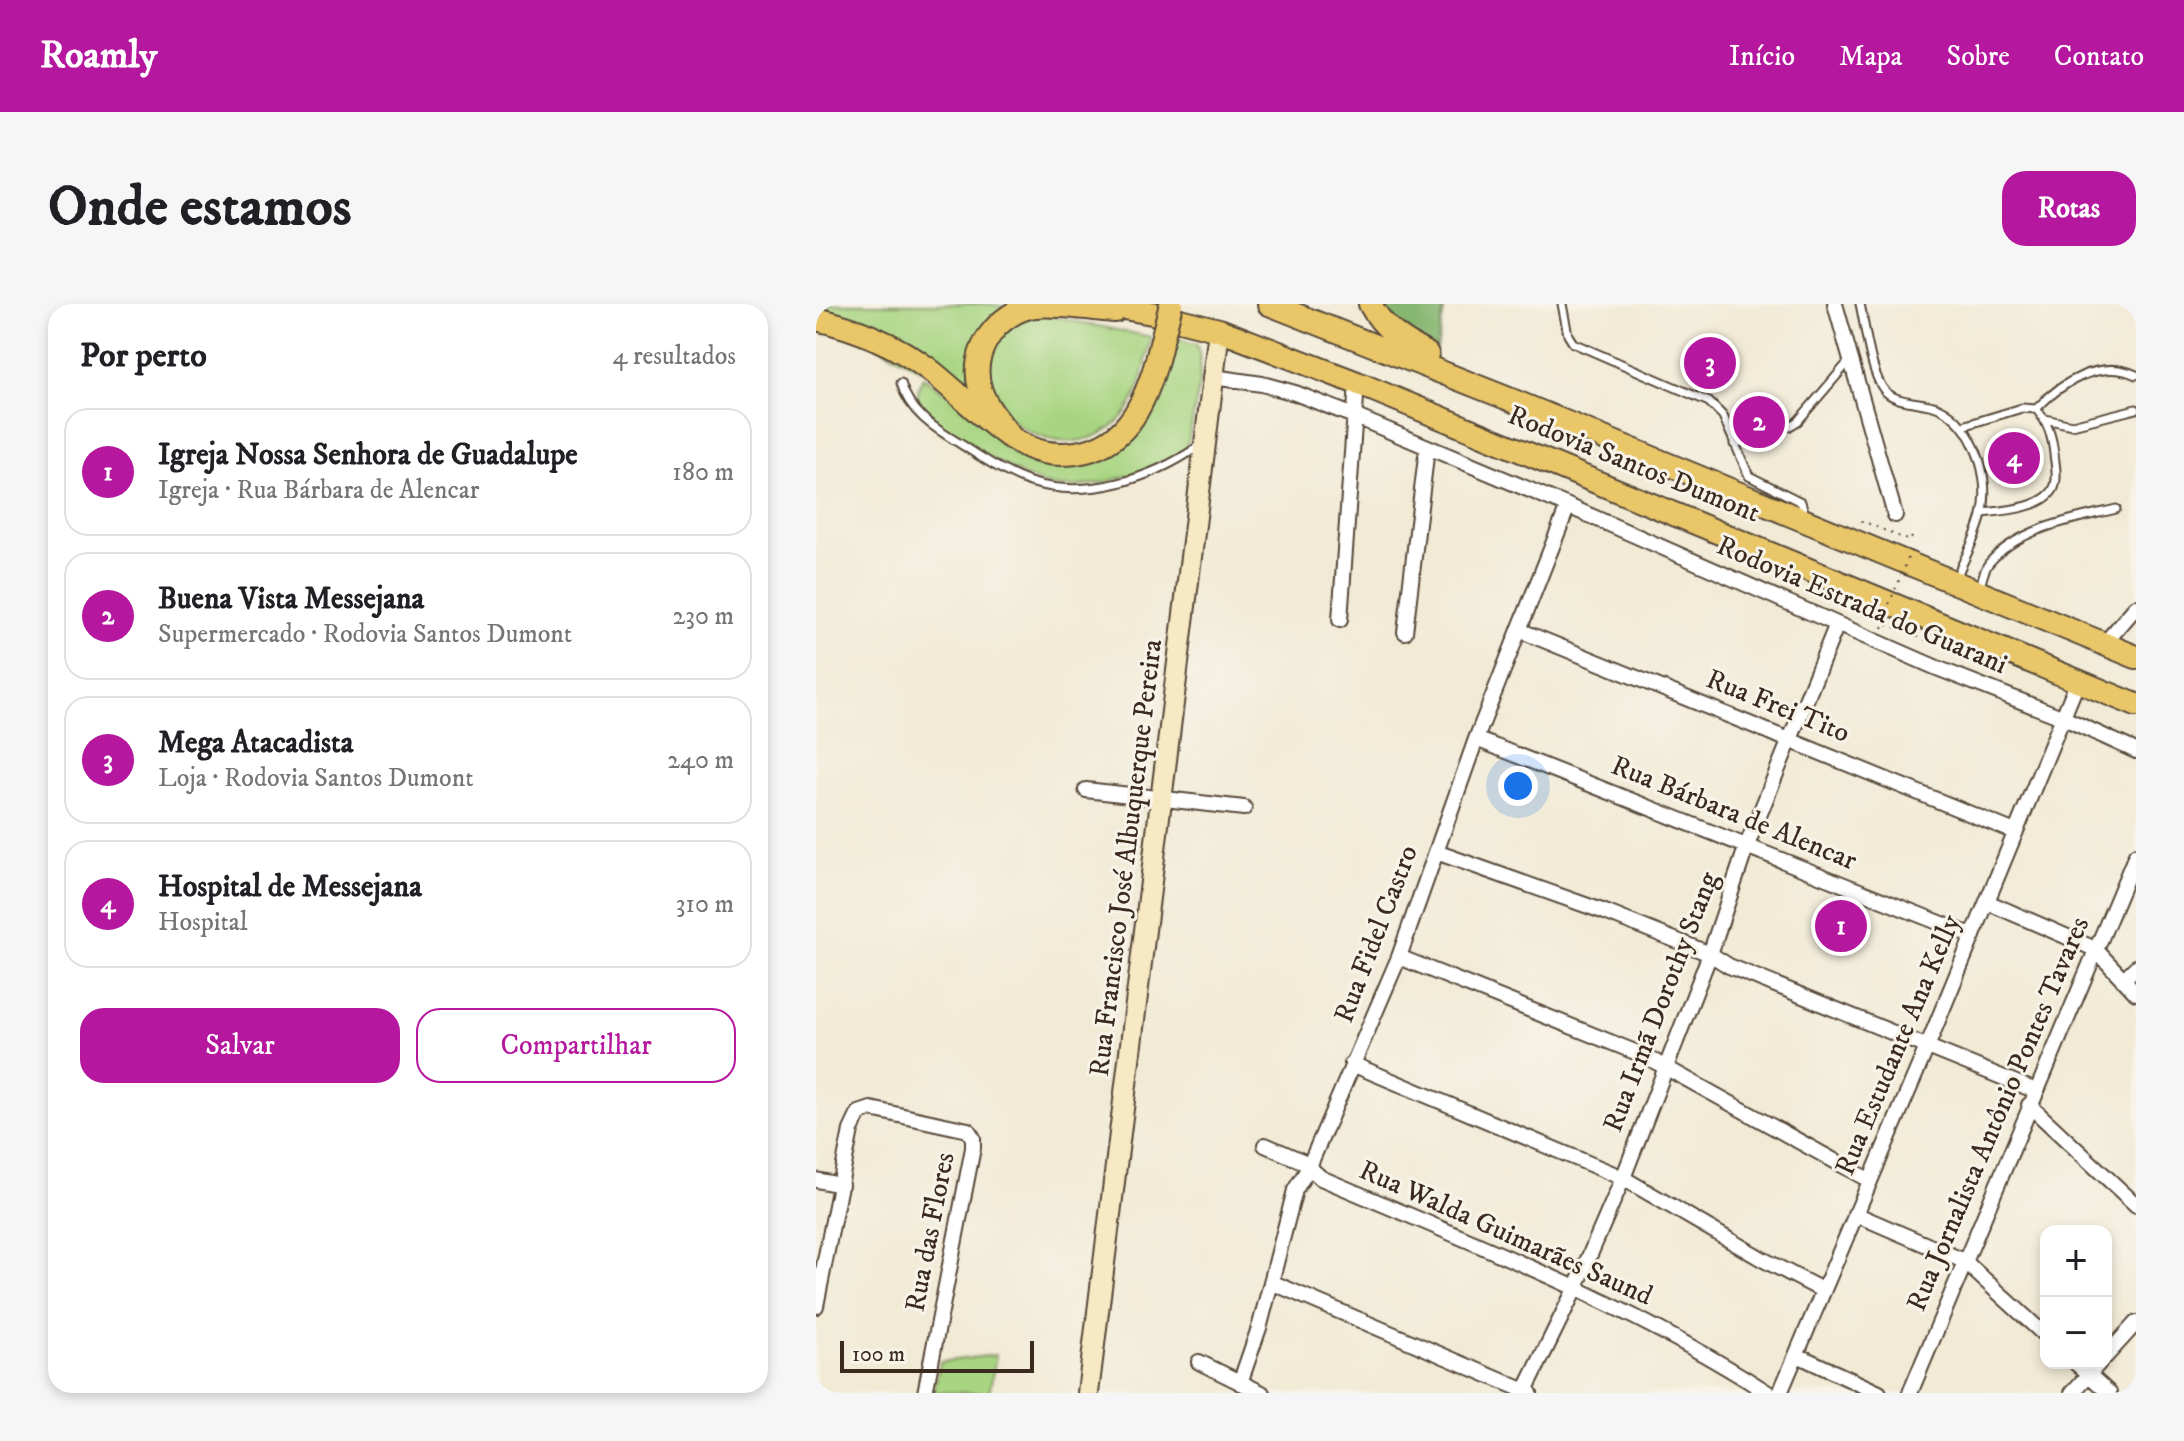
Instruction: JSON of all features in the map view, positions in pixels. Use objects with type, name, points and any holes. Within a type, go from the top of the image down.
[{"type":"main road","name":"Rodovia Santos Dumont","points":[[1101,304],[1162,308],[1357,383],[2136,705]]},
{"type":"main road","name":"Rodovia Santos Dumont","points":[[1269,304],[1807,520],[2136,657]]},
{"type":"main road","points":[[1370,304],[1379,321],[1392,333],[1509,399]]},
{"type":"main road","points":[[816,319],[848,326],[896,348],[927,368],[1009,435],[1028,448],[1067,454],[1090,451],[1107,443],[1120,434],[1136,415],[1147,395],[1156,364],[1162,308],[1036,306],[1002,320],[981,351],[977,369],[984,397],[1009,435]]},
{"type":"main road","name":"Rua Francisco José Albuquerque Pereira","points":[[1088,1393],[1219,330]]},
{"type":"street","points":[[1835,304],[1895,515]]},
{"type":"street","name":"Rodovia Estrada do Guarani","points":[[1213,377],[1262,384],[1295,393],[1354,416],[2136,751]]},
{"type":"street","points":[[1340,620],[1357,383]]},
{"type":"street","points":[[1405,632],[1427,448]]},
{"type":"street","name":"Rua Fidel Castro","points":[[1240,1383],[1295,1190],[1308,1169],[1399,957],[1476,739],[1568,506]]},
{"type":"street","points":[[2104,644],[2136,607]]},
{"type":"street","name":"Rua Irmã Dorothy Stang","points":[[1526,1392],[1623,1178],[1710,954],[1747,845],[1837,624]]},
{"type":"street","name":"Rua Frei Tito","points":[[1519,630],[2015,832]]},
{"type":"street","name":"Rua Estudante Ana Kelly","points":[[1780,1393],[2077,683]]},
{"type":"street","name":"Rua Bárbara de Alencar","points":[[1476,739],[1973,936]]},
{"type":"street","points":[[1086,790],[1244,808]]},
{"type":"street","points":[[1436,852],[1605,912],[1710,954],[1729,966],[1927,1047],[2033,1098],[2136,1205]]},
{"type":"street","name":"Rua Jornalista Antônio Pontes Tavares","points":[[1910,1393],[2136,855]]},
{"type":"street","points":[[1987,902],[2095,949],[2136,993]]},
{"type":"street","points":[[1399,957],[1645,1056],[1869,1180]]},
{"type":"street","points":[[2123,980],[2136,967]]},
{"type":"street","points":[[1352,1064],[1623,1178],[1762,1259],[1822,1290]]},
{"type":"street","name":"Rua das Flores","points":[[841,1185],[854,1119],[864,1110],[968,1130],[973,1138],[925,1393]]},
{"type":"street","name":"Rua Walda Guimarães Saund","points":[[1265,1145],[1302,1161],[1321,1178],[1576,1287],[1728,1367],[1768,1393]]},
{"type":"street","points":[[816,1180],[841,1185],[816,1306]]},
{"type":"street","points":[[1855,1214],[1964,1261],[2040,1331]]},
{"type":"street","points":[[1271,1282],[1526,1392]]},
{"type":"street","points":[[2112,1349],[2136,1323]]},
{"type":"street","points":[[1797,1355],[1879,1393]]},
{"type":"street","points":[[1199,1362],[1262,1393]]},
{"type":"street","points":[[2072,1393],[2094,1369],[2109,1393]]},
{"type":"lane","points":[[1562,304],[1568,335],[1573,343],[1709,402],[1723,416],[1749,476],[1801,502],[1807,520]]},
{"type":"lane","points":[[1860,304],[1879,383],[1888,394],[1939,408],[1963,426],[1978,457],[1985,489],[1983,513],[1954,583]]},
{"type":"lane","points":[[1734,444],[1798,421],[1851,359]]},
{"type":"lane","points":[[2036,409],[2052,393],[2075,378],[2110,369],[2136,375]]},
{"type":"lane","points":[[901,383],[906,398],[937,430],[992,464],[1026,481],[1050,488],[1075,489],[1133,479],[1186,455],[1204,442]]},
{"type":"lane","points":[[1963,426],[2022,408],[2036,409],[2045,419],[2052,440],[2057,475],[2055,489],[2021,509],[1983,513]]},
{"type":"lane","points":[[2045,419],[2072,425],[2136,409]]},
{"type":"lane","points":[[1978,593],[1987,565],[2017,540],[2043,528],[2116,509]]},
{"type":"path","points":[[1860,523],[1862,521],[1910,541],[1912,537]]},
{"type":"path","points":[[1883,619],[1913,546]]},
{"type":"path","points":[[1877,642],[1885,623],[1935,644],[1937,640]]},
{"type":"green space","points":[[816,304],[984,304],[1012,307],[972,388],[965,392],[816,314]]},
{"type":"green space","points":[[1376,304],[1445,304],[1437,348],[1409,336]]},
{"type":"green space","points":[[1040,314],[1151,337],[1141,382],[1132,404],[1117,422],[1103,432],[1073,441],[1042,437],[1014,422],[992,397],[985,358],[1011,323]]},
{"type":"green space","points":[[1177,339],[1196,344],[1199,354],[1199,381],[1186,452],[1100,483],[1063,487],[1032,479],[959,439],[929,416],[918,399],[923,377],[968,410],[1001,443],[1020,456],[1044,465],[1078,465],[1101,459],[1136,436],[1158,402]]},
{"type":"green space","points":[[996,1355],[989,1393],[934,1392],[940,1362]]},
{"type":"place","name":"Mega Atacadista","points":[[1710,363]]},
{"type":"place","name":"Buena Vista Messejana","points":[[1759,422]]},
{"type":"place","name":"Hospital de Messejana","points":[[2014,458]]},
{"type":"place","name":"Igreja Nossa Senhora de Guadalupe","points":[[1841,926]]}]
